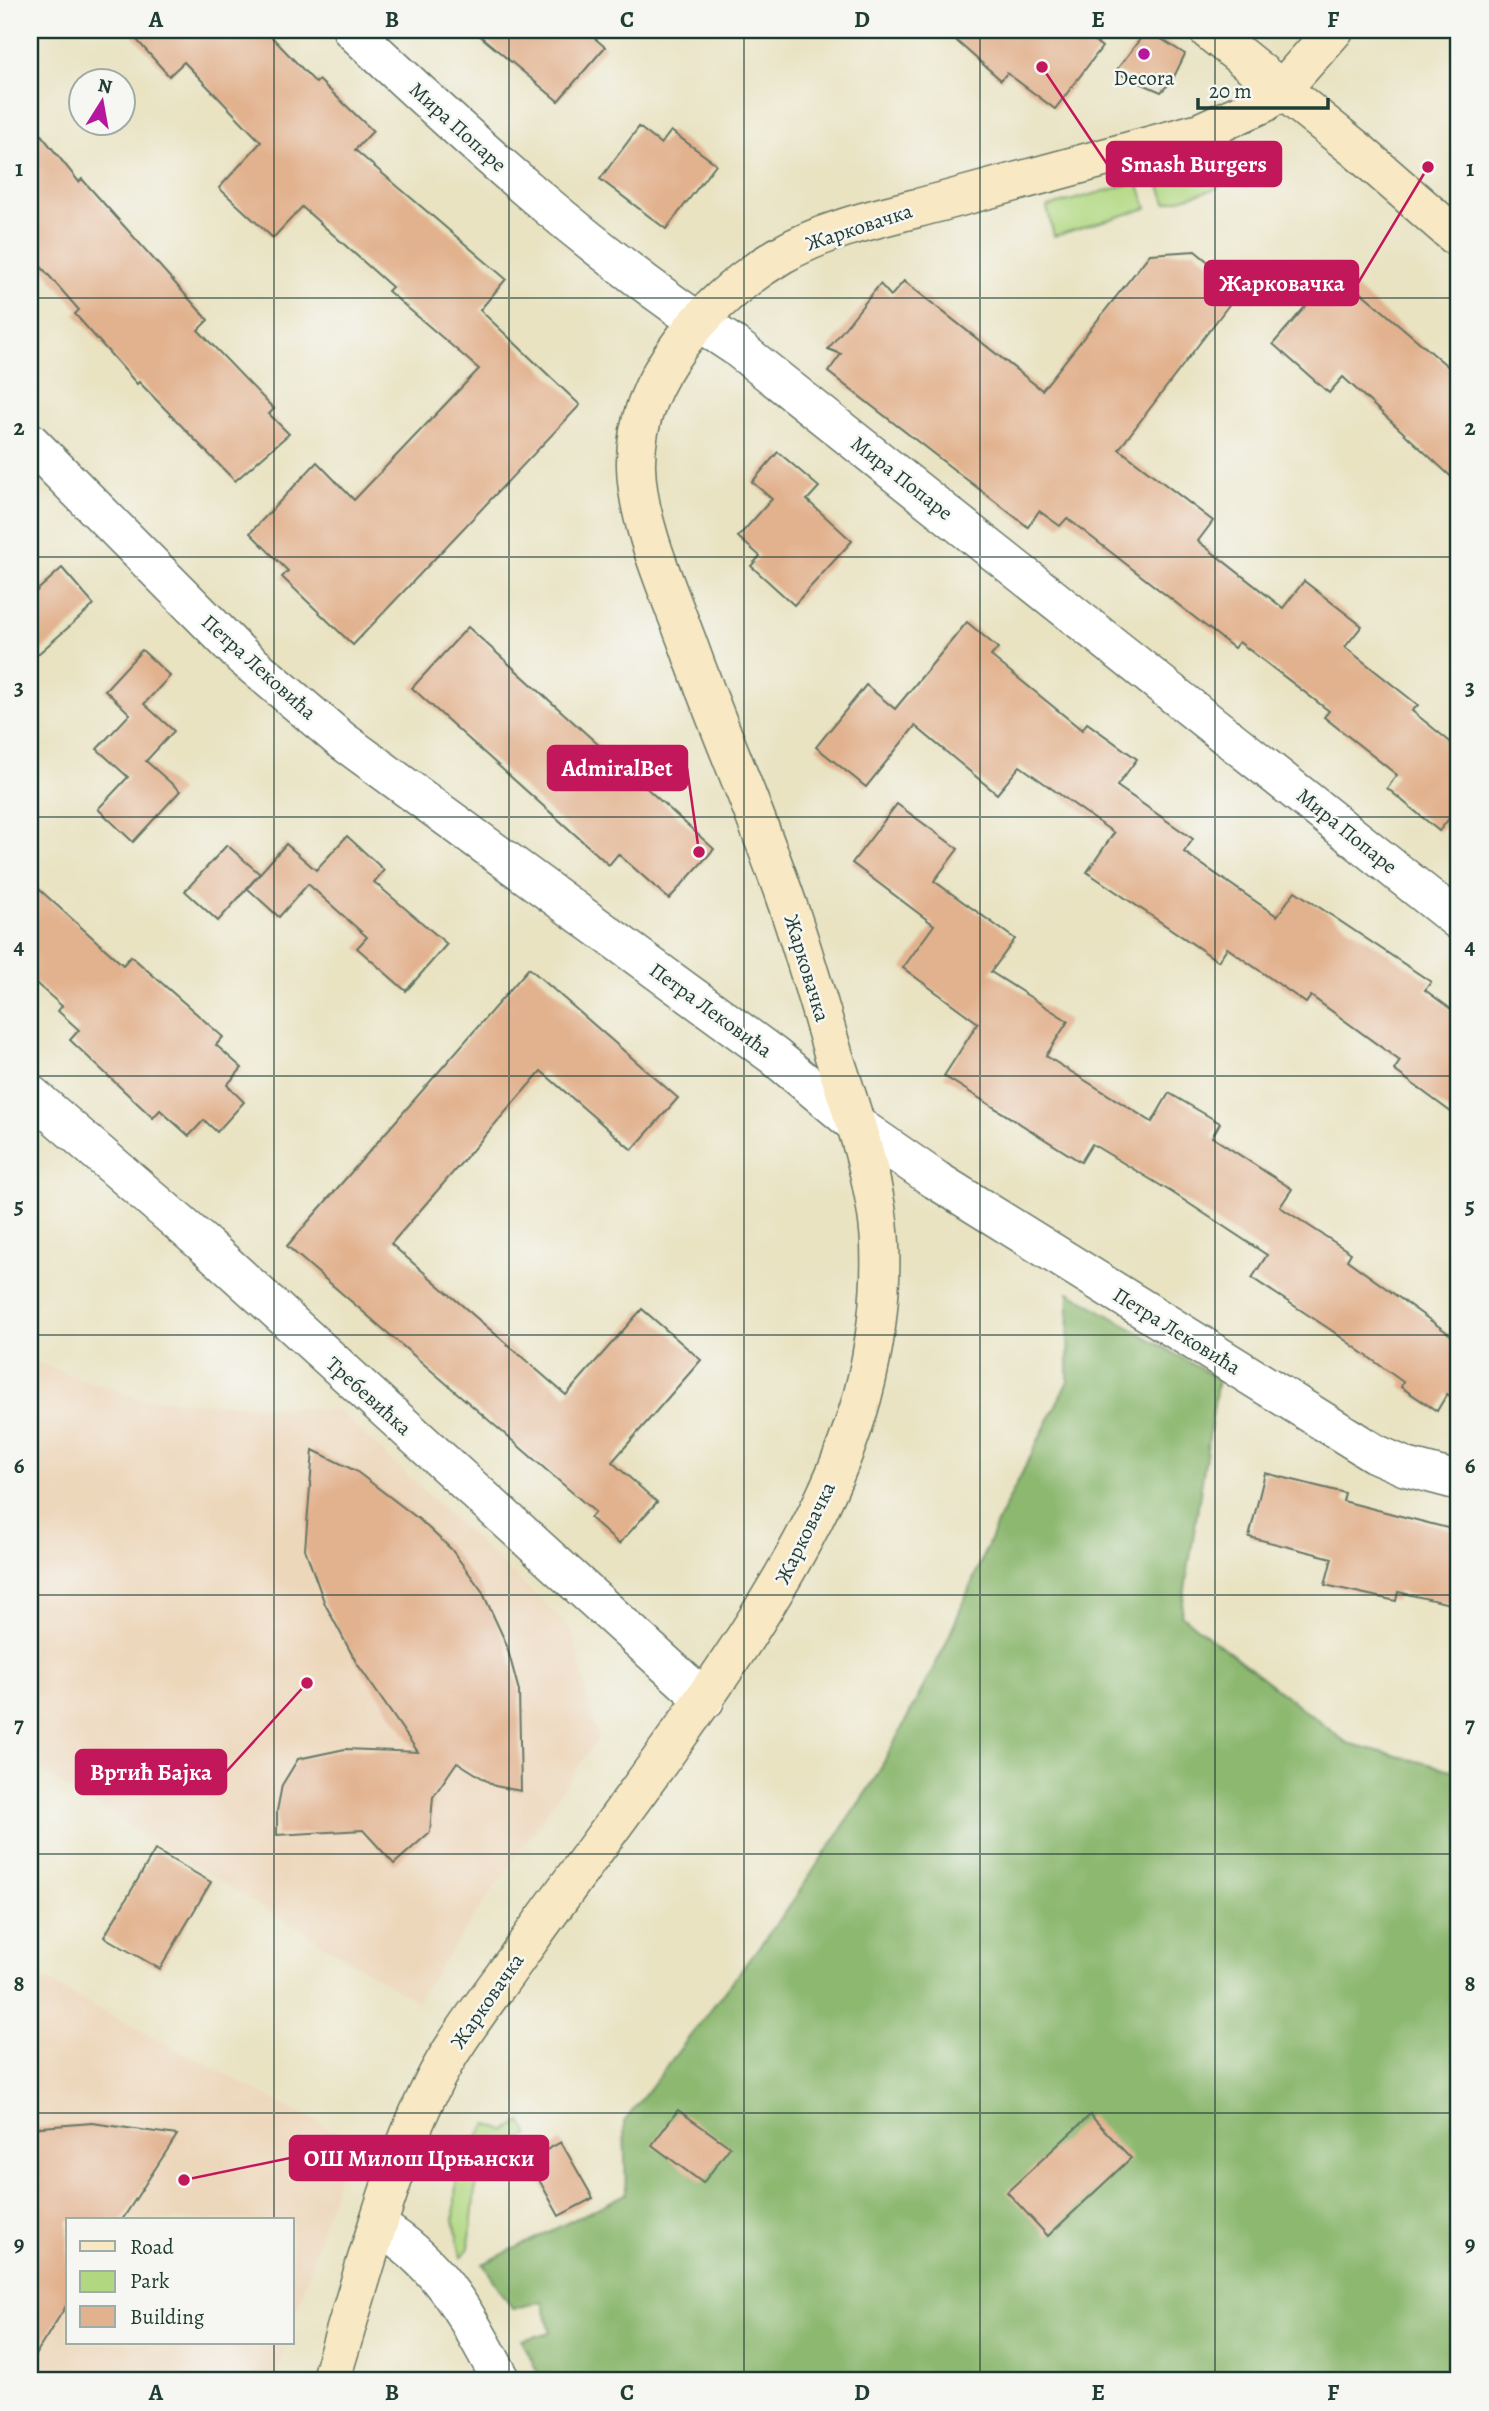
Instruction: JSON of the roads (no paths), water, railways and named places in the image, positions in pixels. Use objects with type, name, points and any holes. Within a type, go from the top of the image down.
[{"type":"street","name":"Мира Попаре","points":[[352,30],[476,146],[644,283],[735,346],[1459,920]]},
{"type":"street","points":[[1208,30],[1459,239]]},
{"type":"street","name":"Жарковачка","points":[[330,2381],[404,2154],[448,2057],[558,1900],[705,1700],[790,1567],[822,1503],[863,1394],[876,1320],[880,1246],[855,1124],[791,914],[648,529],[638,487],[637,451],[649,401],[666,365],[700,323],[739,282],[807,242],[865,222],[1200,132],[1238,117],[1282,89],[1334,30]]},
{"type":"street","name":"Петра Лековића","points":[[30,442],[243,656],[340,739],[774,1056],[855,1124],[936,1180],[1374,1453],[1406,1467],[1459,1481]]},
{"type":"street","name":"Требевићка","points":[[30,1094],[206,1246],[705,1700]]},
{"type":"street","points":[[379,2227],[399,2239],[440,2276],[458,2301],[502,2381]]},
{"type":"place","name":"Decora","points":[[1144,54]]},
{"type":"place","name":"Smash Burgers","points":[[1042,67]]},
{"type":"place","name":"Жарковачка","points":[[1428,167]]},
{"type":"place","name":"AdmiralBet","points":[[699,852]]},
{"type":"place","name":"Вртић Бајка","points":[[307,1683]]},
{"type":"place","name":"ОШ Милош Црњански","points":[[184,2180]]}]
